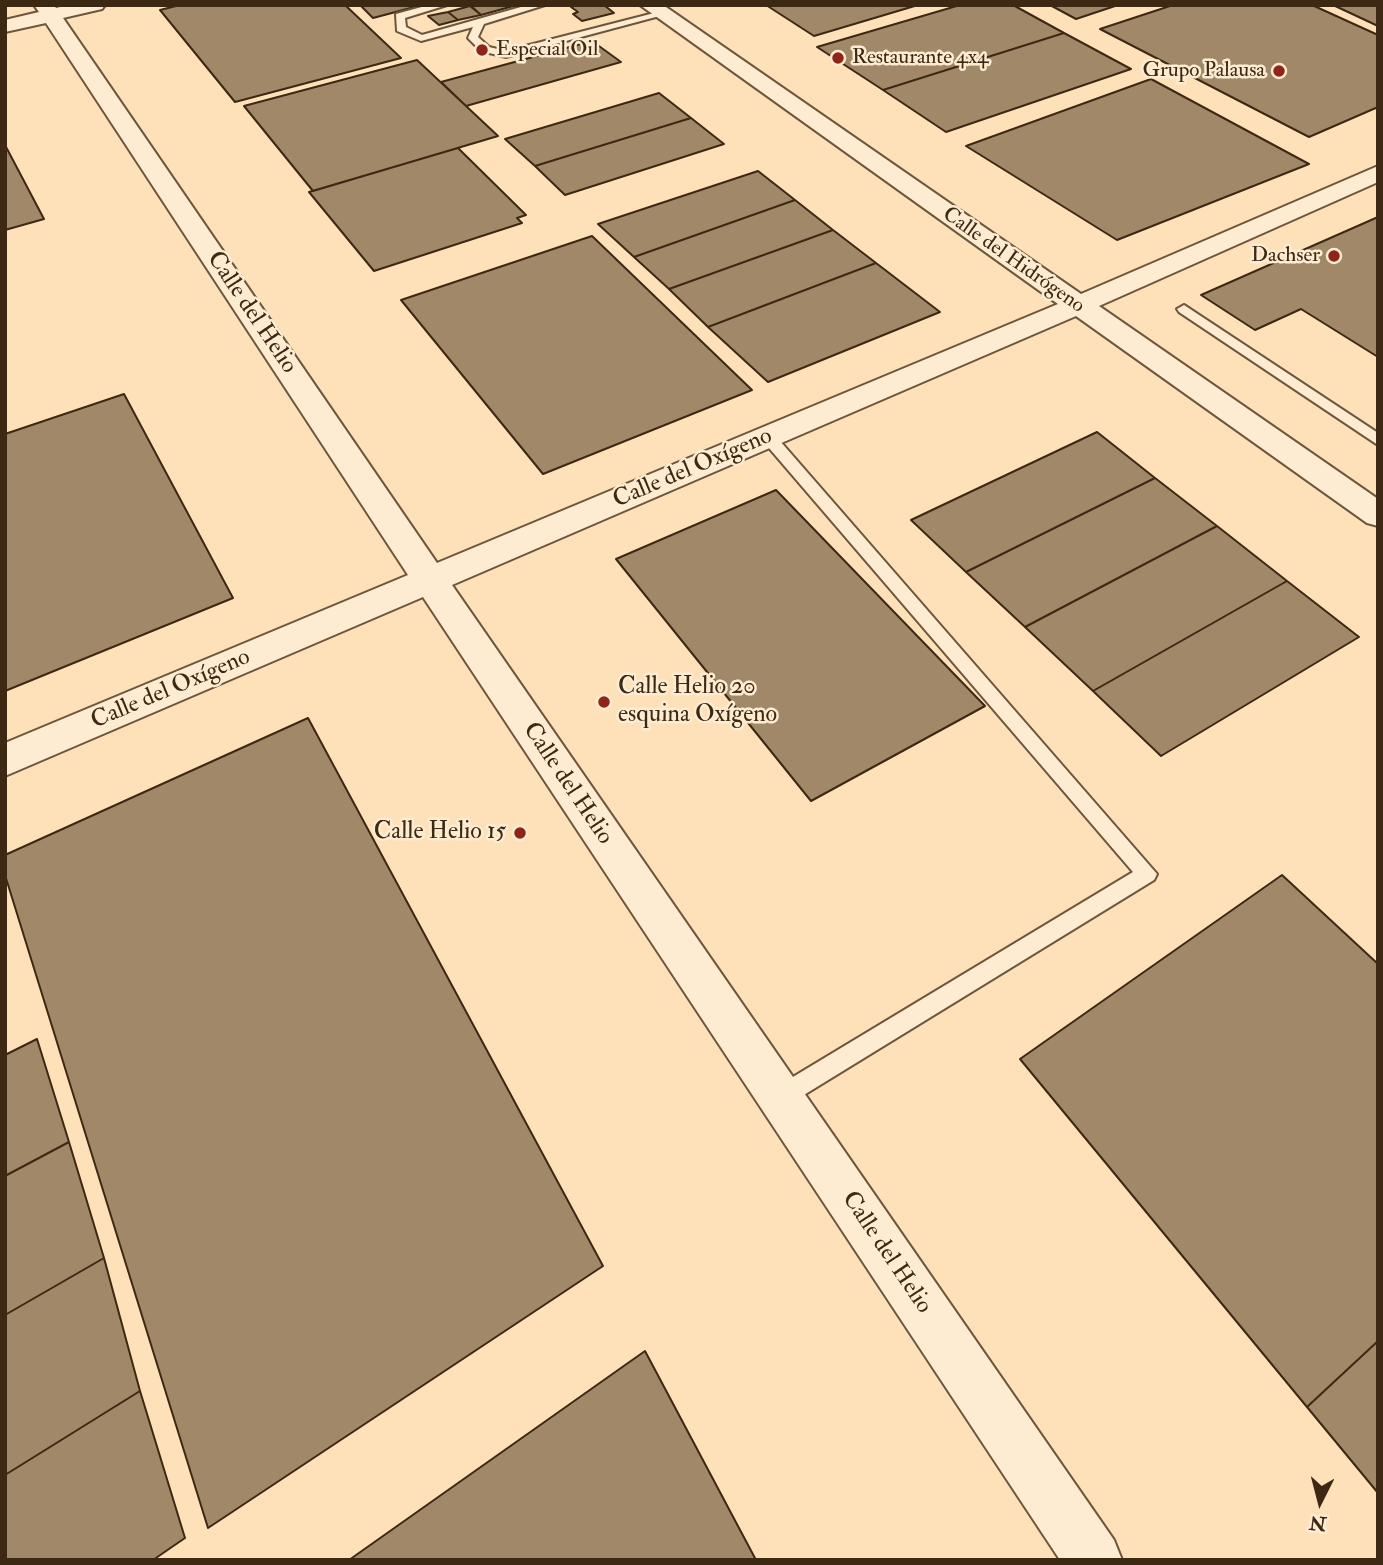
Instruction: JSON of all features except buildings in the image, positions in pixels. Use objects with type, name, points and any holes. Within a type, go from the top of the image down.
[{"type":"street","points":[[5,26],[47,10],[95,5]]},
{"type":"street","name":"Calle del Hidrógeno","points":[[656,9],[1378,515]]},
{"type":"street","name":"Calle del Helio","points":[[47,10],[1094,1560]]},
{"type":"street","name":"Calle del Oxígeno","points":[[5,760],[1077,306],[1378,173]]},
{"type":"lane","points":[[442,5],[400,16],[401,29],[421,38],[480,22],[521,7],[540,5]]},
{"type":"lane","points":[[485,5],[499,16]]},
{"type":"lane","points":[[480,22],[472,38],[485,49],[506,54],[656,9]]},
{"type":"lane","points":[[1184,309],[1378,440]]},
{"type":"lane","points":[[768,438],[1147,874],[780,1097]]},
{"type":"place","name":"Especial Oil","points":[[482,50]]},
{"type":"place","name":"Restaurante 4x4","points":[[838,58]]},
{"type":"place","name":"Grupo Palausa","points":[[1279,71]]},
{"type":"place","name":"Dachser","points":[[1334,256]]},
{"type":"place","name":"Calle Helio 20 esquina Oxígeno","points":[[604,702]]},
{"type":"place","name":"Calle Helio 15","points":[[520,833]]}]
